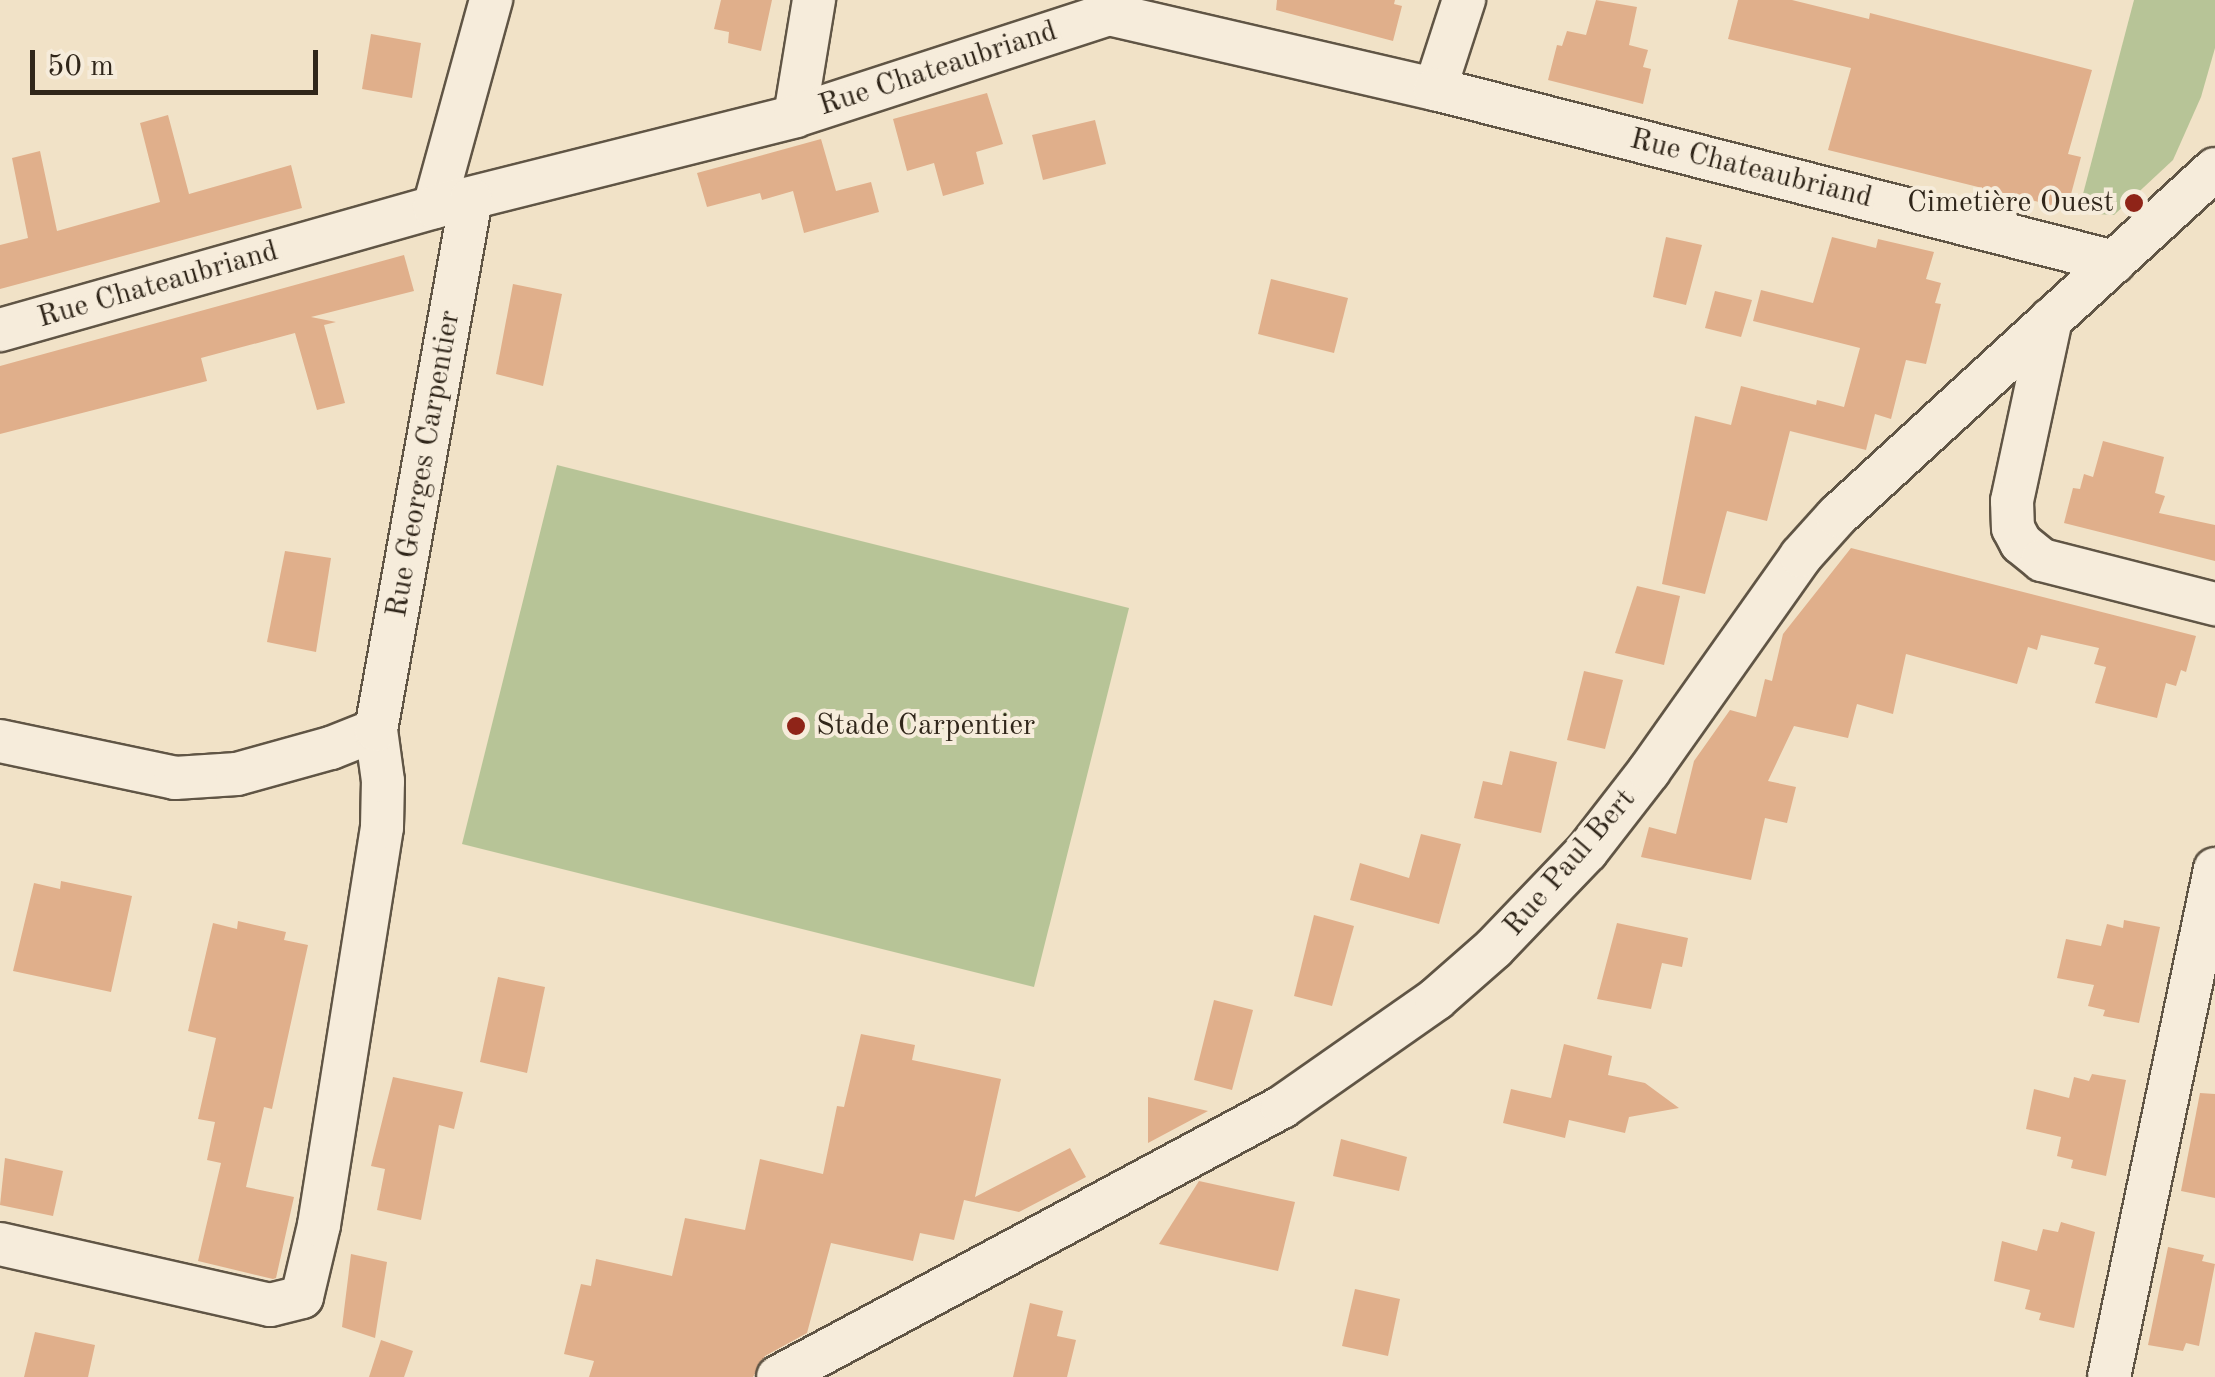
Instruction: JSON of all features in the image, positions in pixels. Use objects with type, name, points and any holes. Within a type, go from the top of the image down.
[{"type":"street","name":"Rue Georges Carpentier","points":[[0,1244],[270,1305],[302,1297],[319,1225],[382,828],[383,781],[376,730],[453,203],[491,0]]},
{"type":"street","points":[[795,116],[814,0]]},
{"type":"street","points":[[1435,89],[1464,0]]},
{"type":"street","name":"Rue Chateaubriand","points":[[0,330],[453,203],[795,116],[1107,7],[2114,262]]},
{"type":"street","name":"Rue Paul Bert","points":[[778,1377],[1282,1106],[1436,999],[1494,948],[1587,851],[1801,556],[1836,516],[2215,169]]},
{"type":"street","points":[[2051,320],[2012,501],[2012,528],[2021,543],[2042,560],[2215,604]]},
{"type":"street","points":[[0,741],[175,778],[237,774],[332,748],[376,730]]},
{"type":"street","points":[[2109,1377],[2213,888]]},
{"type":"green space","points":[[2134,0],[2215,0],[2215,48],[2201,97],[2173,160],[2114,215],[2078,213]]},
{"type":"green space","name":"Stade Carpentier","points":[[557,465],[1129,608],[1034,987],[462,844]]},
{"type":"building","points":[[721,0],[772,0],[761,51],[728,43],[729,32],[714,29]]},
{"type":"building","points":[[1277,0],[1395,0],[1394,4],[1402,6],[1393,41],[1276,10]]},
{"type":"building","points":[[1596,0],[1637,7],[1629,45],[1648,50],[1643,67],[1651,69],[1643,104],[1548,80],[1557,45],[1562,46],[1567,31],[1586,35]]},
{"type":"building","points":[[1738,0],[1792,0],[1869,19],[1870,13],[2092,70],[2068,154],[2081,157],[2067,209],[1828,150],[1851,68],[1728,39]]},
{"type":"building","points":[[371,34],[421,43],[412,98],[362,89]]},
{"type":"building","points":[[987,93],[1003,144],[976,152],[984,184],[943,196],[934,163],[907,171],[893,119]]},
{"type":"building","points":[[168,115],[189,194],[291,165],[302,208],[0,289],[0,245],[28,238],[12,158],[40,151],[57,231],[160,202],[140,123]]},
{"type":"building","points":[[1095,120],[1106,164],[1043,180],[1032,135]]},
{"type":"building","points":[[821,139],[836,191],[871,182],[879,212],[804,233],[793,191],[762,200],[760,193],[707,207],[697,173]]},
{"type":"building","points":[[1666,237],[1702,245],[1686,305],[1653,297]]},
{"type":"building","points":[[1832,237],[1876,248],[1878,239],[1934,252],[1926,279],[1941,283],[1935,303],[1941,304],[1926,364],[1906,360],[1891,419],[1875,414],[1866,450],[1790,431],[1767,521],[1727,511],[1705,594],[1662,584],[1695,416],[1731,425],[1741,386],[1816,405],[1817,400],[1844,407],[1860,348],[1753,321],[1761,290],[1813,303]]},
{"type":"building","points":[[404,255],[414,291],[311,317],[336,322],[324,325],[345,403],[317,410],[295,333],[201,358],[207,381],[0,434],[0,366]]},
{"type":"building","points":[[1271,279],[1348,298],[1334,353],[1258,334]]},
{"type":"building","points":[[513,284],[562,294],[543,386],[496,374]]},
{"type":"building","points":[[1715,291],[1752,300],[1741,337],[1705,328]]},
{"type":"building","points":[[2103,441],[2164,457],[2155,493],[2165,496],[2159,513],[2215,525],[2215,561],[2064,523],[2073,488],[2080,489],[2084,474],[2093,477]]},
{"type":"building","points":[[1851,548],[2196,636],[2186,672],[2181,670],[2176,686],[2166,683],[2157,718],[2095,703],[2106,667],[2094,664],[2099,648],[2041,635],[2037,650],[2028,647],[2017,684],[1906,654],[1893,714],[1857,704],[1848,738],[1794,726],[1768,781],[1796,787],[1787,823],[1765,818],[1751,880],[1641,857],[1649,827],[1676,834],[1694,761],[1730,710],[1756,717],[1765,679],[1772,681],[1783,634]]},
{"type":"building","points":[[285,551],[331,558],[316,652],[267,642]]},
{"type":"building","points":[[1637,586],[1680,596],[1664,665],[1615,653]]},
{"type":"building","points":[[1584,671],[1623,680],[1605,749],[1567,740]]},
{"type":"building","points":[[1510,751],[1557,762],[1541,833],[1474,818],[1483,781],[1502,785]]},
{"type":"building","points":[[1421,834],[1461,844],[1439,924],[1350,900],[1360,863],[1409,878]]},
{"type":"building","points":[[61,881],[132,896],[111,992],[13,971],[34,883],[60,889]]},
{"type":"building","points":[[1314,915],[1354,926],[1332,1006],[1294,996]]},
{"type":"building","points":[[2124,920],[2160,927],[2139,1023],[2103,1016],[2105,1010],[2088,1006],[2094,985],[2057,978],[2066,939],[2101,946],[2107,924],[2123,928]]},
{"type":"building","points":[[238,921],[286,932],[284,940],[308,945],[272,1109],[264,1107],[246,1187],[294,1197],[273,1279],[198,1261],[221,1163],[207,1160],[215,1122],[198,1119],[216,1038],[188,1031],[213,923],[237,929]]},
{"type":"building","points":[[1617,923],[1688,938],[1682,967],[1662,963],[1651,1009],[1597,999]]},
{"type":"building","points":[[498,977],[545,987],[527,1073],[480,1062]]},
{"type":"building","points":[[1214,1000],[1253,1010],[1232,1090],[1194,1080]]},
{"type":"building","points":[[861,1034],[915,1045],[912,1060],[1001,1079],[975,1197],[1070,1148],[1086,1177],[1019,1212],[964,1200],[954,1240],[920,1233],[913,1261],[831,1243],[807,1333],[765,1356],[753,1377],[589,1377],[594,1361],[564,1354],[581,1284],[591,1286],[596,1259],[672,1276],[685,1218],[745,1230],[760,1159],[823,1174],[837,1106],[844,1107]]},
{"type":"building","points":[[1564,1044],[1612,1056],[1608,1075],[1645,1083],[1679,1108],[1629,1117],[1625,1133],[1569,1120],[1565,1138],[1503,1123],[1511,1089],[1551,1098]]},
{"type":"building","points":[[2092,1074],[2126,1080],[2106,1176],[2071,1168],[2073,1160],[2057,1156],[2061,1137],[2026,1129],[2034,1089],[2069,1098],[2074,1077],[2089,1081]]},
{"type":"building","points":[[393,1077],[463,1092],[454,1129],[439,1125],[421,1220],[377,1210],[385,1169],[371,1166]]},
{"type":"building","points":[[2200,1093],[2215,1094],[2215,1198],[2181,1191]]},
{"type":"building","points":[[1148,1097],[1208,1111],[1148,1143]]},
{"type":"building","points":[[1341,1139],[1407,1157],[1399,1191],[1333,1176]]},
{"type":"building","points":[[5,1158],[63,1171],[53,1216],[0,1205]]},
{"type":"building","points":[[1199,1181],[1295,1202],[1278,1271],[1159,1244]]},
{"type":"building","points":[[2061,1222],[2095,1232],[2074,1328],[2039,1320],[2041,1313],[2025,1309],[2030,1290],[1994,1281],[2002,1241],[2037,1251],[2043,1229],[2058,1232]]},
{"type":"building","points":[[2168,1247],[2204,1255],[2202,1261],[2215,1264],[2199,1346],[2186,1343],[2183,1351],[2148,1345]]},
{"type":"building","points":[[351,1254],[387,1262],[375,1338],[342,1327]]},
{"type":"building","points":[[1355,1289],[1400,1299],[1388,1356],[1342,1346]]},
{"type":"building","points":[[1030,1303],[1063,1311],[1057,1336],[1076,1340],[1067,1377],[1013,1377]]},
{"type":"building","points":[[35,1332],[95,1345],[88,1377],[24,1377]]},
{"type":"building","points":[[381,1340],[413,1351],[404,1377],[369,1377]]},
{"type":"place","name":"Cimetière Ouest","points":[[2134,203]]},
{"type":"place","name":"Stade Carpentier","points":[[796,726]]}]
